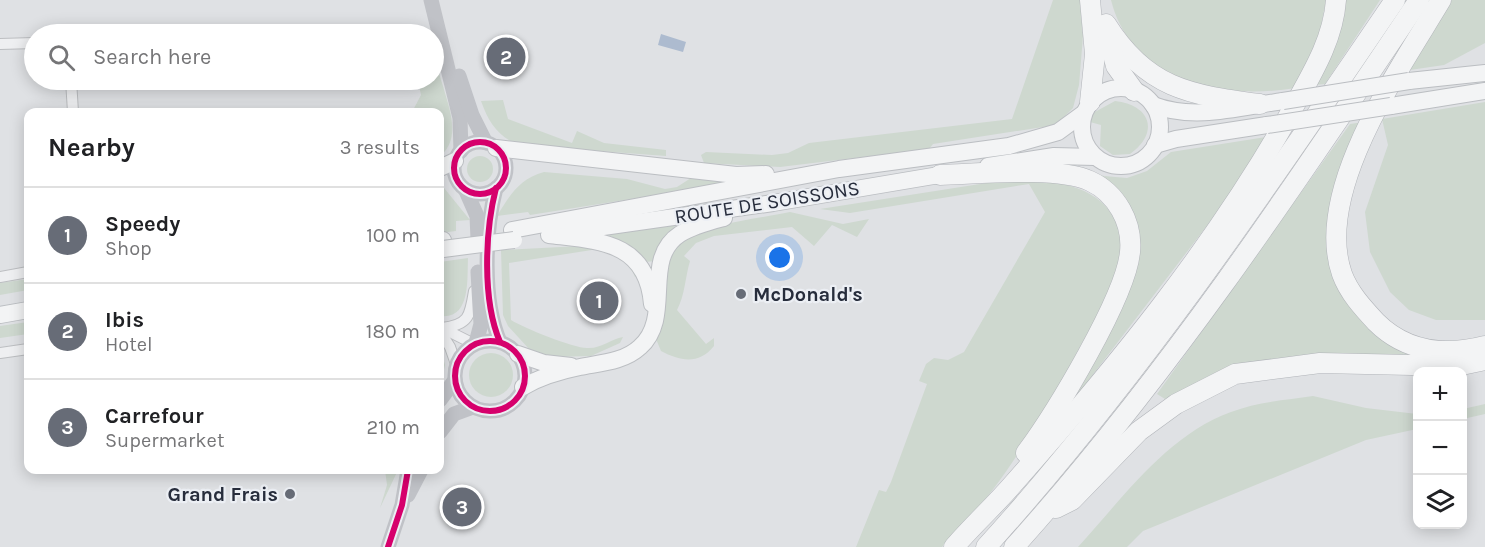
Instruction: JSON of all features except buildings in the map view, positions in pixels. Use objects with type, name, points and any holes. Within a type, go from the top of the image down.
[{"type":"highway","points":[[1087,108],[1095,54],[1090,0]]},
{"type":"highway","points":[[1102,0],[1116,66],[1134,91]]},
{"type":"highway","points":[[988,508],[1011,487],[1109,372],[1201,252],[1260,166],[1319,62],[1330,31],[1336,0]]},
{"type":"highway","points":[[986,547],[1111,399],[1208,269],[1395,0]]},
{"type":"highway","points":[[1014,547],[1129,409],[1228,279],[1419,0]]},
{"type":"highway","points":[[1441,0],[1363,137],[1343,186],[1335,233],[1342,274],[1358,303],[1386,332],[1424,351],[1462,352],[1485,346]]},
{"type":"highway","points":[[1106,24],[1120,47],[1148,74],[1194,93],[1260,104]]},
{"type":"highway","points":[[940,175],[1071,175],[1104,190],[1118,204],[1129,230],[1131,250],[1126,274],[1115,300],[1035,441],[988,508],[954,547]]},
{"type":"highway","points":[[1042,516],[1072,500],[1139,431],[1176,404],[1235,374],[1320,363],[1457,366],[1485,360]]},
{"type":"highway","points":[[1457,366],[1480,375],[1485,373]]},
{"type":"main road","points":[[1438,77],[1485,61]]},
{"type":"main road","points":[[1153,105],[1159,125],[1155,145],[1142,160],[1123,166],[1103,162],[1095,157],[1083,137],[1087,108],[1111,90],[1134,91],[1153,105],[1165,109],[1214,112],[1409,81],[1485,73]]},
{"type":"main road","points":[[1155,145],[1176,139],[1485,91]]},
{"type":"main road","name":"ROUTE DE SOISSONS","points":[[444,245],[513,235],[839,170],[1038,140],[1070,126],[1087,108]]},
{"type":"main road","points":[[491,145],[736,174],[839,170]]},
{"type":"main road","name":"ROUTE DE SOISSONS","points":[[513,235],[549,235],[773,203],[1046,157],[1095,157]]},
{"type":"main road","points":[[523,387],[581,367],[620,358],[640,347],[658,317],[659,269],[664,255],[678,235],[696,227],[773,203]]},
{"type":"main road","points":[[549,235],[605,242],[631,255],[645,275],[652,300],[652,317],[647,338]]},
{"type":"main road","points":[[0,315],[20,305]]},
{"type":"main road","points":[[518,354],[544,363],[581,367]]},
{"type":"street","points":[[433,0],[441,24]]},
{"type":"street","points":[[433,0],[438,24]]},
{"type":"street","points":[[444,32],[472,115],[505,163],[505,172],[496,188],[487,226],[488,269],[494,323],[500,342]]},
{"type":"street","points":[[0,44],[24,44]]},
{"type":"street","points":[[444,48],[460,118],[452,160],[455,178],[466,190],[477,216],[481,324],[475,344]]},
{"type":"street","points":[[72,90],[73,108]]},
{"type":"street","points":[[452,160],[468,145],[491,145]]},
{"type":"street","points":[[466,190],[482,194],[496,188]]},
{"type":"street","points":[[444,328],[462,324],[467,319],[471,310],[478,270]]},
{"type":"street","points":[[0,277],[24,273]]},
{"type":"street","points":[[444,331],[475,344]]},
{"type":"street","points":[[444,336],[450,347],[455,372],[460,395],[482,410],[501,409],[518,397],[523,387],[524,367],[518,354],[500,342],[488,340],[475,344],[466,349],[455,372],[444,393]]},
{"type":"street","points":[[0,353],[24,350]]},
{"type":"street","points":[[444,427],[454,414],[473,406]]},
{"type":"street","points":[[388,547],[402,505],[407,474]]},
{"type":"street","points":[[402,505],[419,474]]},
{"type":"shaded area","points":[[1053,0],[1080,0],[1083,36],[1079,85],[1073,108],[1056,125],[933,144],[929,149],[780,167],[704,163],[701,155],[706,152],[772,155],[788,153],[809,143],[1012,119]]},
{"type":"shaded area","points":[[1111,0],[1326,0],[1318,42],[1296,88],[1239,91],[1184,80],[1159,67],[1138,50],[1122,28]]},
{"type":"shaded area","points":[[1341,0],[1380,0],[1325,84],[1314,85]]},
{"type":"shaded area","points":[[1452,0],[1485,0],[1485,43],[1444,65],[1410,70]]},
{"type":"shaded area","points":[[420,90],[444,90],[452,132],[451,141],[444,152],[444,108],[414,108],[421,95]]},
{"type":"shaded area","points":[[503,100],[508,119],[572,143],[577,131],[604,143],[666,150],[666,156],[518,145],[504,137],[495,128],[481,101]]},
{"type":"shaded area","points":[[1115,101],[1137,108],[1147,121],[1148,129],[1145,137],[1130,154],[1113,155],[1100,146],[1101,125],[1090,122],[1093,113]]},
{"type":"shaded area","points":[[1485,102],[1485,320],[1436,320],[1409,310],[1390,292],[1370,252],[1365,212],[1388,145],[1382,119]]},
{"type":"shaded area","points":[[1364,122],[1338,182],[1349,300],[1425,357],[1278,358],[1233,366],[1165,399],[1157,394],[1350,124]]},
{"type":"shaded area","points":[[1266,137],[1232,193],[1075,398],[1072,393],[1106,337],[1129,291],[1137,269],[1140,249],[1137,231],[1133,226],[1066,165],[1104,176],[1127,178],[1147,171],[1171,152]]},
{"type":"shaded area","points":[[480,156],[489,160],[493,169],[489,178],[480,182],[471,178],[467,169],[471,160]]},
{"type":"shaded area","points":[[544,172],[627,179],[665,189],[677,187],[694,176],[726,180],[726,184],[530,215],[528,212],[497,216],[522,183]]},
{"type":"shaded area","points":[[1012,179],[1069,186],[1095,197],[1106,206],[1116,222],[1121,245],[1120,262],[1113,284],[1104,305],[1016,457],[985,499],[942,547],[856,547],[879,490],[886,492],[891,482],[927,384],[919,381],[926,364],[934,358],[948,360],[964,352],[1045,212],[1029,184],[850,213],[820,209]]},
{"type":"shaded area","points":[[444,188],[470,220],[456,221],[456,231],[444,232]]},
{"type":"shaded area","points":[[790,212],[843,224],[869,219],[857,237],[832,225],[814,246],[792,227],[714,236],[696,243],[684,256],[690,261],[677,310],[706,344],[714,338],[714,346],[696,359],[682,359],[661,351],[656,339],[663,323],[667,265],[676,246],[699,232],[714,227]]},
{"type":"shaded area","points":[[680,221],[668,234],[657,261],[644,262],[627,244],[604,233]]},
{"type":"shaded area","points":[[599,245],[613,250],[639,275],[635,277],[629,266],[620,258],[598,249],[509,263],[511,320],[549,337],[580,347],[597,347],[623,337],[620,343],[591,356],[552,357],[530,350],[508,326],[503,315],[501,250]]},
{"type":"shaded area","points":[[468,258],[465,296],[457,312],[450,316],[444,316],[444,261]]},
{"type":"shaded area","points":[[24,280],[24,291],[0,295],[0,283]]},
{"type":"shaded area","points":[[24,323],[24,335],[0,338],[0,326]]},
{"type":"shaded area","points":[[491,353],[507,359],[513,375],[507,391],[491,397],[475,391],[469,375],[475,359]]},
{"type":"shaded area","points":[[1313,396],[1366,408],[1413,414],[1413,430],[1366,440],[1143,531],[1127,547],[1078,547],[1147,470],[1186,436],[1208,422],[1231,412],[1272,402]]},
{"type":"shaded area","points":[[1485,404],[1485,414],[1467,418],[1467,408]]},
{"type":"shaded area","points":[[386,474],[396,474],[380,508],[387,485]]},
{"type":"water","points":[[661,34],[686,42],[683,52],[658,45]]},
{"type":"cycle path","points":[[480,142],[490,144],[498,150],[504,158],[506,168],[504,178],[498,186],[490,192],[480,194],[470,192],[462,186],[456,178],[454,168],[456,158],[462,150],[470,144],[480,142]]},
{"type":"cycle path","points":[[496,188],[489,224],[487,265],[490,306],[500,342]]},
{"type":"cycle path","points":[[490,341],[503,344],[515,351],[522,363],[525,376],[522,389],[515,401],[503,408],[490,411],[477,408],[465,401],[458,389],[455,376],[458,363],[465,351],[477,344],[490,341]]},
{"type":"cycle path","points":[[388,547],[402,505],[407,474]]},
{"type":"place","name":"Ibis","points":[[506,57]]},
{"type":"place","name":"McDonald's","points":[[741,294]]},
{"type":"place","name":"Speedy","points":[[599,301]]},
{"type":"place","name":"Grand Frais","points":[[290,494]]},
{"type":"place","name":"Carrefour","points":[[462,507]]}]
